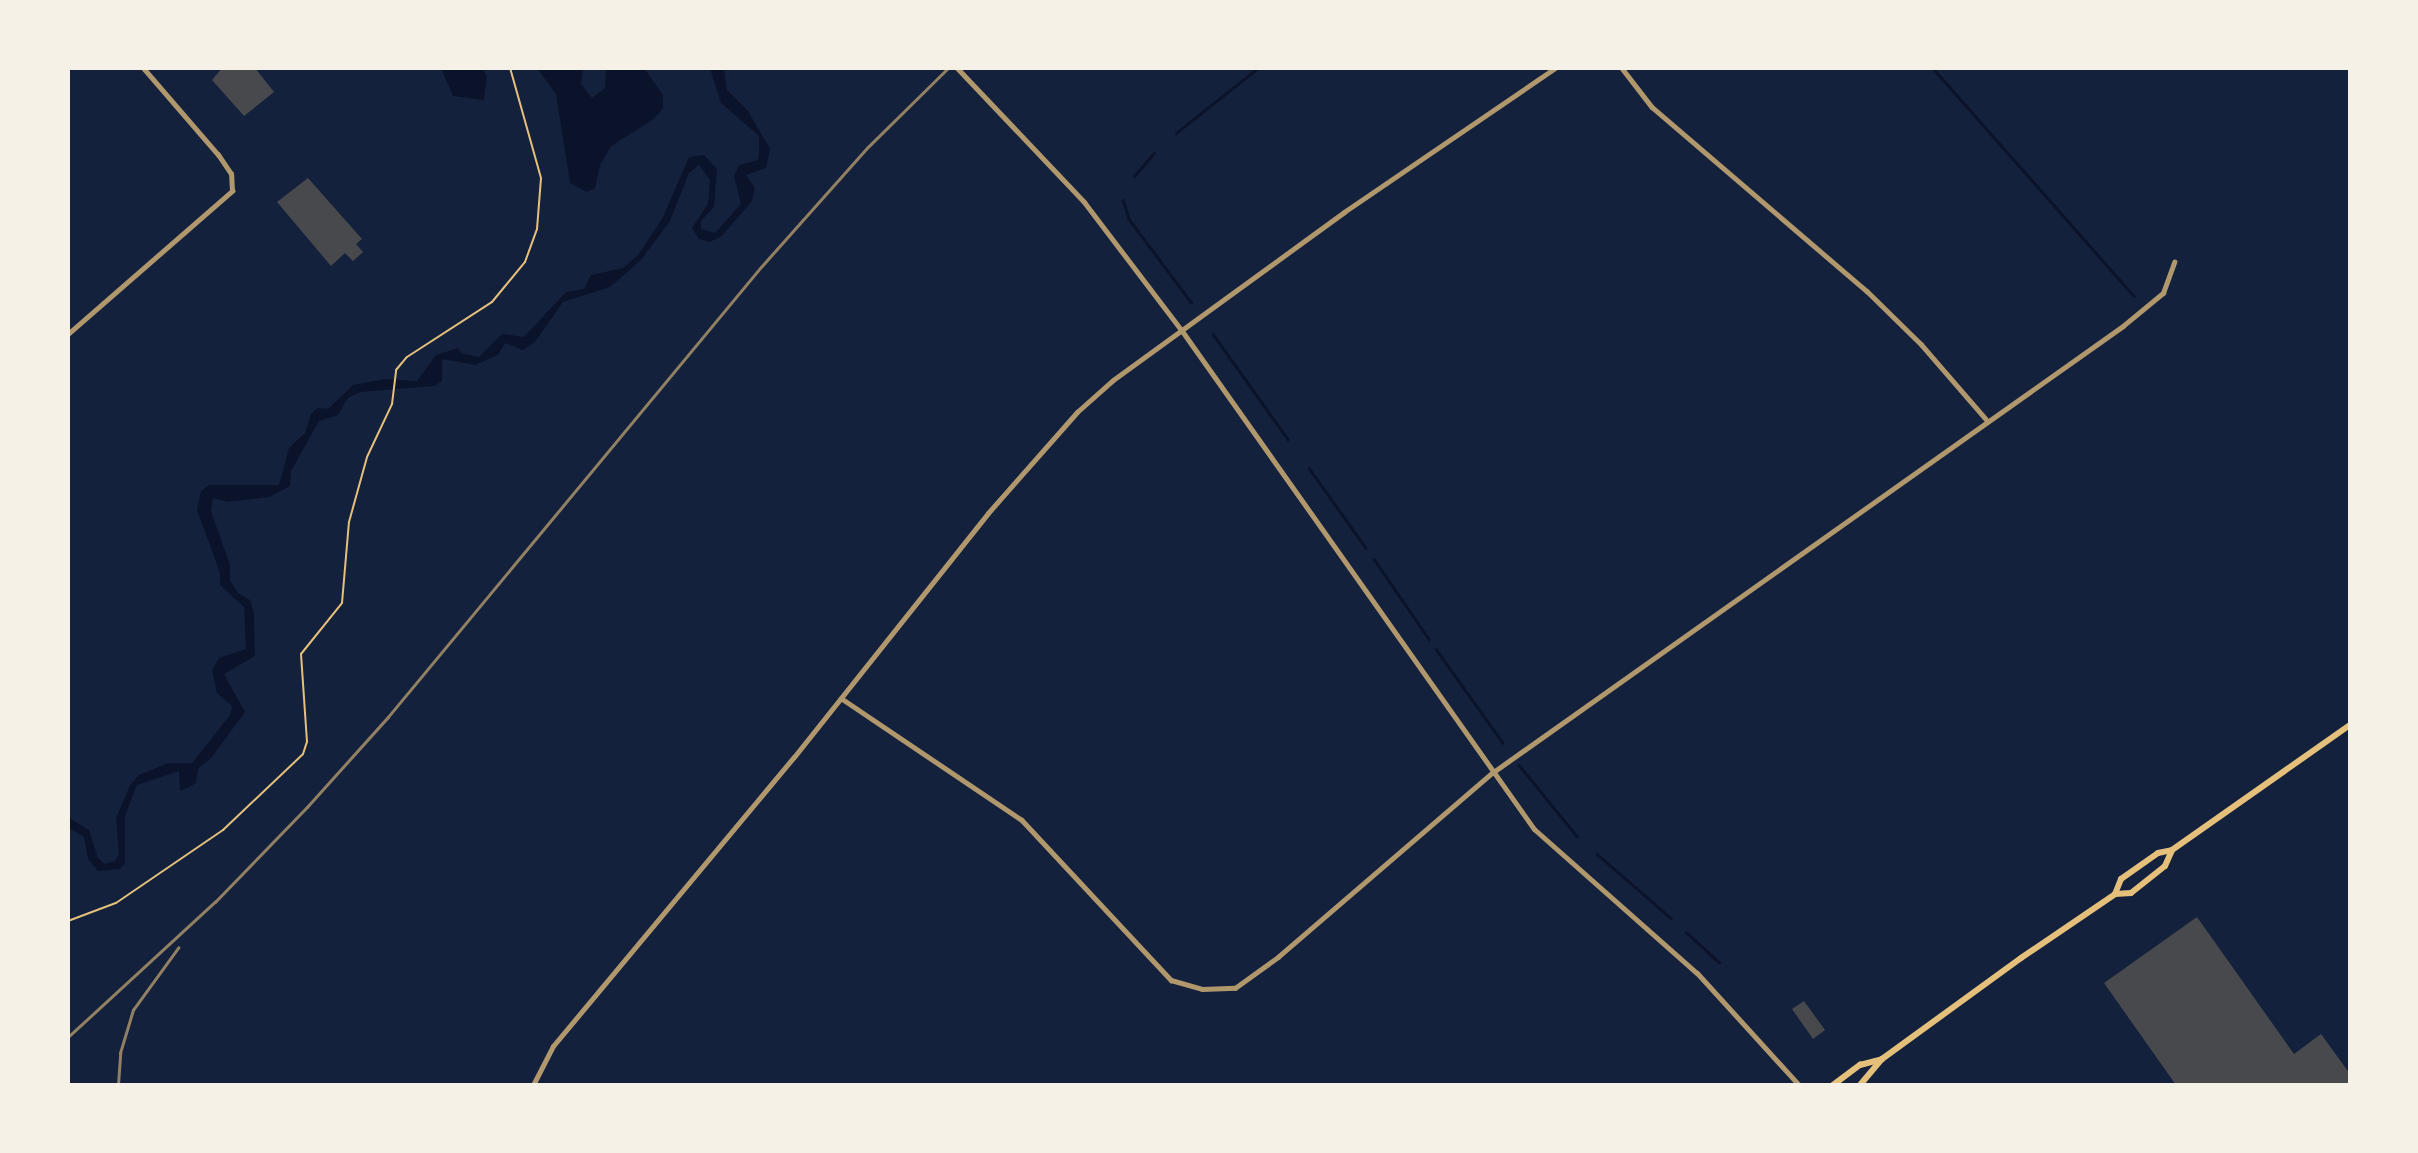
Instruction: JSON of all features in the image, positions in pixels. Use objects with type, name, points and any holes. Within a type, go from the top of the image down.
[{"type":"main road","points":[[2115,894],[2121,879],[2158,853],[2172,850],[2350,725]]},
{"type":"main road","points":[[1860,1085],[1882,1059],[2115,894],[2131,893],[2165,866],[2172,850]]},
{"type":"main road","points":[[1833,1085],[1860,1065],[1882,1059]]},
{"type":"street","points":[[68,334],[232,191],[231,174],[218,155],[143,68]]},
{"type":"street","points":[[957,68],[1084,202],[1182,331],[1492,773],[1554,850],[1697,973],[1798,1085]]},
{"type":"street","points":[[533,1085],[553,1046],[842,698],[988,513],[1054,437],[1113,380],[1344,212],[1555,68]]},
{"type":"street","points":[[1622,68],[1652,107],[1881,305],[1986,419]]},
{"type":"street","points":[[842,698],[1021,820],[1156,967],[1171,979],[1202,989],[1226,990],[1248,982],[1492,773],[2151,304],[2164,293],[2174,262]]},
{"type":"path","points":[[68,921],[116,903],[223,830],[303,754],[307,742],[301,654],[342,603],[349,522],[367,457],[395,390],[393,376],[407,357],[492,302],[525,262],[537,229],[541,178],[510,68]]},
{"type":"water","points":[[441,68],[482,68],[487,76],[484,100],[453,96]]},
{"type":"water","points":[[537,68],[583,68],[581,84],[592,98],[605,88],[606,68],[644,68],[663,95],[663,108],[654,119],[611,146],[600,165],[595,188],[587,192],[570,183],[556,94]]},
{"type":"water","points":[[724,68],[727,90],[748,111],[770,149],[766,168],[746,175],[755,188],[752,201],[722,236],[710,242],[699,239],[692,228],[708,204],[710,180],[699,165],[689,173],[670,221],[641,260],[610,287],[563,302],[535,342],[523,350],[505,343],[498,355],[475,365],[442,359],[442,381],[434,386],[360,392],[348,398],[338,415],[319,421],[291,471],[290,486],[269,497],[228,502],[213,498],[211,511],[230,565],[230,580],[238,593],[250,600],[254,614],[255,656],[224,674],[245,712],[212,757],[198,769],[196,783],[180,791],[179,771],[137,785],[125,816],[125,863],[120,869],[98,871],[88,859],[84,837],[68,827],[68,817],[89,830],[98,858],[105,864],[115,861],[119,854],[116,818],[130,785],[139,775],[168,763],[192,763],[230,715],[232,706],[217,693],[212,670],[219,658],[246,649],[244,607],[220,585],[220,573],[197,510],[201,491],[209,485],[279,485],[289,448],[305,433],[311,414],[317,408],[328,409],[353,385],[385,379],[417,381],[436,355],[458,348],[461,353],[479,357],[502,334],[524,337],[566,292],[584,289],[591,275],[623,268],[638,255],[662,219],[689,157],[704,155],[717,169],[714,207],[701,221],[701,229],[715,233],[741,204],[734,176],[739,165],[758,160],[759,152],[759,136],[721,103],[710,69]]},
{"type":"building","points":[[222,68],[255,68],[274,92],[244,116],[212,80]]},
{"type":"building","points":[[308,178],[362,239],[356,244],[363,252],[353,261],[345,253],[331,266],[277,202]]},
{"type":"building","points":[[2197,917],[2294,1054],[2321,1034],[2350,1074],[2350,1085],[2176,1085],[2104,983]]},
{"type":"building","points":[[1804,1001],[1825,1030],[1813,1039],[1792,1009]]},
{"type":"waterway","points":[[1176,133],[1258,68]]},
{"type":"waterway","points":[[1933,68],[2134,296]]},
{"type":"waterway","points":[[1134,176],[1154,153]]},
{"type":"waterway","points":[[1123,200],[1129,219],[1191,302]]},
{"type":"waterway","points":[[1213,334],[1288,439]]},
{"type":"waterway","points":[[1309,468],[1366,548]]},
{"type":"waterway","points":[[1374,559],[1429,639]]},
{"type":"waterway","points":[[1436,649],[1503,743]]},
{"type":"waterway","points":[[1519,765],[1577,836]]},
{"type":"waterway","points":[[1597,854],[1671,918]]},
{"type":"waterway","points":[[1686,932],[1719,962]]},
{"type":"railway","points":[[68,1037],[215,902],[307,807],[388,717],[761,267],[867,148],[948,68]]},
{"type":"railway","points":[[118,1085],[120,1053],[133,1010],[178,948]]}]
